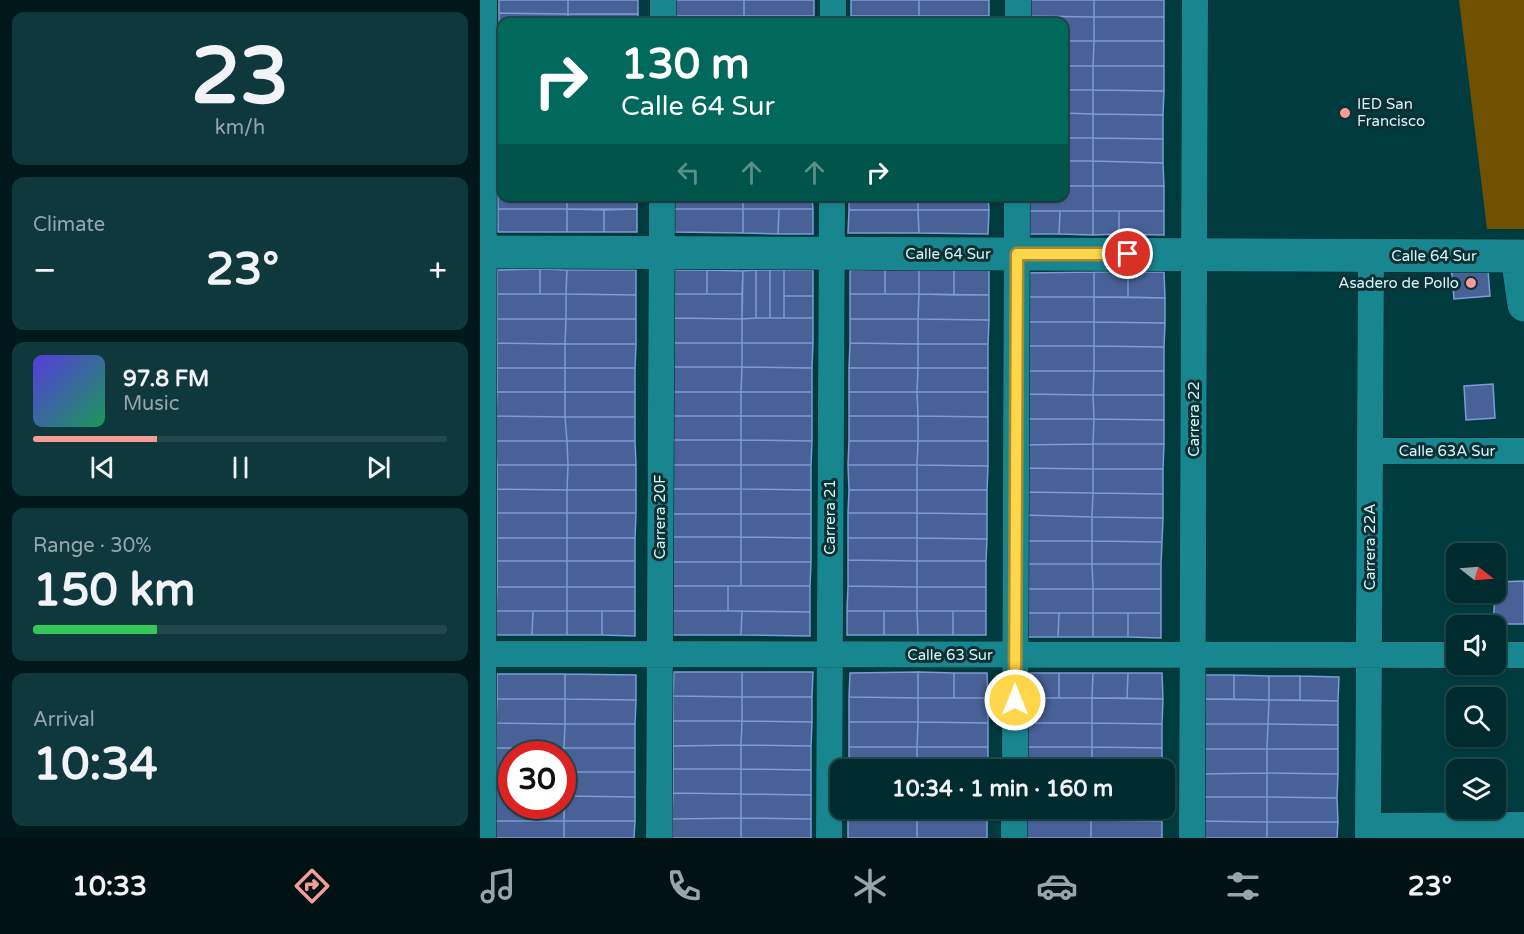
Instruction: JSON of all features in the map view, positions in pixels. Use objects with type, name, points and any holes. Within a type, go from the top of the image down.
[{"type":"street","points":[[483,838],[484,0]]},
{"type":"street","points":[[663,0],[663,18]]},
{"type":"street","points":[[833,0],[833,18]]},
{"type":"street","points":[[1018,0],[1018,18]]},
{"type":"street","name":"Carrera 22","points":[[1192,838],[1195,0]]},
{"type":"street","name":"Carrera 20F","points":[[659,838],[662,201]]},
{"type":"street","name":"Carrera 21","points":[[829,838],[832,201]]},
{"type":"street","points":[[1014,759],[1017,201]]},
{"type":"street","name":"Calle 64 Sur","points":[[482,252],[1520,256]]},
{"type":"street","name":"Carrera 22A","points":[[1368,832],[1371,255]]},
{"type":"street","points":[[1520,256],[1524,305]]},
{"type":"street","name":"Calle 63A Sur","points":[[1370,452],[1524,451]]},
{"type":"street","name":"Calle 63 Sur","points":[[482,654],[1446,655]]},
{"type":"street","points":[[1506,655],[1524,655]]},
{"type":"street","points":[[1014,819],[1014,838]]},
{"type":"street","points":[[1368,832],[1524,825]]},
{"type":"shaded area","points":[[1459,0],[1524,0],[1524,229],[1487,229]]},
{"type":"building","points":[[499,0],[568,0],[568,14],[499,13]]},
{"type":"building","points":[[568,0],[638,0],[638,14],[568,14]]},
{"type":"building","points":[[675,0],[744,0],[744,16],[675,16]]},
{"type":"building","points":[[744,0],[814,0],[814,16],[744,16]]},
{"type":"building","points":[[851,0],[919,0],[919,16],[851,16]]},
{"type":"building","points":[[919,0],[989,0],[989,16],[919,16]]},
{"type":"building","points":[[1025,0],[1094,0],[1094,17],[1025,16]]},
{"type":"building","points":[[1094,0],[1164,0],[1164,17],[1094,17]]},
{"type":"building","points":[[499,13],[568,14],[568,18],[499,18]]},
{"type":"building","points":[[568,14],[638,14],[638,18],[568,18]]},
{"type":"building","points":[[675,16],[744,16],[744,18],[675,18]]},
{"type":"building","points":[[744,16],[814,16],[814,18],[744,18]]},
{"type":"building","points":[[851,16],[919,16],[919,18],[851,18]]},
{"type":"building","points":[[919,16],[989,16],[989,18],[919,18]]},
{"type":"building","points":[[1025,16],[1094,17],[1094,41],[1068,41],[1068,18],[1025,18]]},
{"type":"building","points":[[1094,17],[1164,17],[1164,41],[1094,41]]},
{"type":"building","points":[[1068,41],[1094,41],[1093,66],[1068,66]]},
{"type":"building","points":[[1094,41],[1164,41],[1164,66],[1093,66]]},
{"type":"building","points":[[1068,66],[1093,66],[1093,90],[1068,90]]},
{"type":"building","points":[[1093,66],[1164,66],[1164,91],[1093,90]]},
{"type":"building","points":[[1068,90],[1093,90],[1093,114],[1068,113]]},
{"type":"building","points":[[1093,90],[1164,91],[1163,115],[1093,114]]},
{"type":"building","points":[[1068,113],[1093,114],[1093,138],[1068,138]]},
{"type":"building","points":[[1093,114],[1163,115],[1163,139],[1093,138]]},
{"type":"building","points":[[1068,138],[1093,138],[1093,161],[1068,161]]},
{"type":"building","points":[[1093,138],[1163,139],[1163,163],[1093,161]]},
{"type":"building","points":[[1068,161],[1093,161],[1093,186],[1068,186]]},
{"type":"building","points":[[1093,161],[1163,163],[1164,186],[1093,186]]},
{"type":"building","points":[[1068,186],[1093,186],[1093,211],[1025,211],[1025,201],[1068,201]]},
{"type":"building","points":[[1093,186],[1164,186],[1164,211],[1093,211]]},
{"type":"building","points":[[498,201],[567,201],[567,209],[498,209]]},
{"type":"building","points":[[567,201],[637,201],[637,209],[567,209]]},
{"type":"building","points":[[674,201],[743,201],[743,209],[673,209]]},
{"type":"building","points":[[743,201],[812,201],[813,209],[743,209]]},
{"type":"building","points":[[849,201],[918,201],[918,210],[849,210]]},
{"type":"building","points":[[918,201],[988,201],[989,210],[918,210]]},
{"type":"building","points":[[498,209],[567,209],[567,232],[498,232]]},
{"type":"building","points":[[567,209],[604,210],[604,232],[567,232]]},
{"type":"building","points":[[637,209],[637,232],[604,232],[604,210]]},
{"type":"building","points":[[673,209],[743,209],[743,233],[674,232]]},
{"type":"building","points":[[743,209],[779,209],[778,234],[743,233]]},
{"type":"building","points":[[779,209],[813,209],[813,234],[778,234]]},
{"type":"building","points":[[849,210],[918,210],[919,233],[848,233]]},
{"type":"building","points":[[918,210],[989,210],[988,234],[919,233]]},
{"type":"building","points":[[1025,211],[1060,211],[1059,234],[1025,234]]},
{"type":"building","points":[[1060,211],[1093,211],[1093,235],[1059,234]]},
{"type":"building","points":[[1093,211],[1119,211],[1119,234],[1093,235]]},
{"type":"building","points":[[1119,211],[1164,211],[1164,235],[1119,234]]},
{"type":"building","name":"Asadero de Pollo","points":[[1451,265],[1488,270],[1490,296],[1454,299]]},
{"type":"building","points":[[540,269],[540,294],[497,294],[497,270]]},
{"type":"building","points":[[540,269],[567,270],[566,294],[540,294]]},
{"type":"building","points":[[885,269],[885,294],[850,294],[850,270]]},
{"type":"building","points":[[885,269],[919,270],[919,294],[885,294]]},
{"type":"building","points":[[567,270],[636,270],[636,295],[566,294]]},
{"type":"building","points":[[674,270],[707,270],[707,294],[674,294]]},
{"type":"building","points":[[707,270],[743,271],[742,294],[707,294]]},
{"type":"building","points":[[756,270],[756,318],[742,319],[743,271]]},
{"type":"building","points":[[756,270],[770,270],[770,318],[756,318]]},
{"type":"building","points":[[770,270],[784,270],[784,318],[770,318]]},
{"type":"building","points":[[784,270],[813,270],[813,296],[784,296]]},
{"type":"building","points":[[919,270],[954,270],[954,295],[919,294]]},
{"type":"building","points":[[954,270],[989,270],[989,295],[954,295]]},
{"type":"building","points":[[1094,272],[1128,272],[1128,297],[1094,297]]},
{"type":"building","points":[[1094,272],[1094,297],[1025,297],[1025,273]]},
{"type":"building","points":[[1128,272],[1164,272],[1165,298],[1128,297]]},
{"type":"building","points":[[497,294],[566,294],[566,319],[497,319]]},
{"type":"building","points":[[566,294],[636,295],[636,319],[566,319]]},
{"type":"building","points":[[674,294],[742,294],[742,319],[674,318]]},
{"type":"building","points":[[850,294],[919,294],[918,319],[850,319]]},
{"type":"building","points":[[919,294],[989,295],[989,320],[918,319]]},
{"type":"building","points":[[784,296],[813,296],[813,318],[784,318]]},
{"type":"building","points":[[1025,297],[1094,297],[1094,322],[1026,322]]},
{"type":"building","points":[[1094,297],[1165,298],[1165,323],[1094,322]]},
{"type":"building","points":[[674,318],[742,319],[742,343],[674,343]]},
{"type":"building","points":[[813,318],[813,343],[742,343],[742,319]]},
{"type":"building","points":[[497,319],[566,319],[565,344],[497,343]]},
{"type":"building","points":[[566,319],[636,319],[636,344],[565,344]]},
{"type":"building","points":[[850,319],[918,319],[918,344],[850,343]]},
{"type":"building","points":[[918,319],[989,320],[988,344],[918,344]]},
{"type":"building","points":[[1026,322],[1094,322],[1094,346],[1025,346]]},
{"type":"building","points":[[1094,322],[1165,323],[1164,347],[1094,346]]},
{"type":"building","points":[[497,343],[565,344],[565,368],[497,368]]},
{"type":"building","points":[[674,343],[742,343],[742,367],[673,367]]},
{"type":"building","points":[[742,343],[813,343],[812,368],[742,367]]},
{"type":"building","points":[[850,343],[918,344],[918,368],[849,368]]},
{"type":"building","points":[[565,344],[636,344],[635,368],[565,368]]},
{"type":"building","points":[[918,344],[988,344],[988,368],[918,368]]},
{"type":"building","points":[[1025,346],[1094,346],[1094,371],[1025,371]]},
{"type":"building","points":[[1094,346],[1164,347],[1164,371],[1094,371]]},
{"type":"building","points":[[673,367],[742,367],[741,392],[673,392]]},
{"type":"building","points":[[742,367],[812,368],[812,392],[741,392]]},
{"type":"building","points":[[497,368],[565,368],[565,392],[497,392]]},
{"type":"building","points":[[565,368],[635,368],[635,392],[565,392]]},
{"type":"building","points":[[849,368],[918,368],[917,392],[849,392]]},
{"type":"building","points":[[918,368],[988,368],[988,392],[917,392]]},
{"type":"building","points":[[1025,371],[1094,371],[1093,395],[1025,394]]},
{"type":"building","points":[[1094,371],[1164,371],[1164,395],[1093,395]]},
{"type":"building","points":[[1493,384],[1495,418],[1466,420],[1464,386]]},
{"type":"building","points":[[497,392],[565,392],[565,417],[496,416]]},
{"type":"building","points":[[565,392],[635,392],[635,417],[565,417]]},
{"type":"building","points":[[673,392],[741,392],[741,416],[673,416]]},
{"type":"building","points":[[741,392],[812,392],[812,416],[741,416]]},
{"type":"building","points":[[849,392],[917,392],[918,416],[849,416]]},
{"type":"building","points":[[917,392],[988,392],[988,417],[918,416]]},
{"type":"building","points":[[1025,394],[1093,395],[1094,419],[1025,419]]},
{"type":"building","points":[[1093,395],[1164,395],[1164,420],[1094,419]]},
{"type":"building","points":[[496,416],[565,417],[567,441],[495,441]]},
{"type":"building","points":[[673,416],[741,416],[741,440],[673,440]]},
{"type":"building","points":[[741,416],[812,416],[812,441],[741,440]]},
{"type":"building","points":[[849,416],[918,416],[918,441],[849,441]]},
{"type":"building","points":[[918,416],[988,417],[988,441],[918,441]]},
{"type":"building","points":[[565,417],[635,417],[635,441],[567,441]]},
{"type":"building","points":[[1025,419],[1094,419],[1093,444],[1024,445]]},
{"type":"building","points":[[1094,419],[1164,420],[1164,444],[1093,444]]},
{"type":"building","points":[[673,440],[741,440],[741,465],[672,465]]},
{"type":"building","points":[[741,440],[812,441],[811,465],[741,465]]},
{"type":"building","points":[[495,441],[567,441],[568,465],[497,465]]},
{"type":"building","points":[[567,441],[635,441],[636,465],[568,465]]},
{"type":"building","points":[[849,441],[918,441],[917,465],[848,465]]},
{"type":"building","points":[[918,441],[988,441],[988,466],[917,465]]},
{"type":"building","points":[[1093,444],[1164,444],[1163,469],[1093,469]]},
{"type":"building","points":[[1093,444],[1093,469],[1024,468],[1024,445]]},
{"type":"building","points":[[497,465],[568,465],[567,490],[497,489]]},
{"type":"building","points":[[568,465],[636,465],[636,490],[567,490]]},
{"type":"building","points":[[672,465],[741,465],[741,489],[672,489]]},
{"type":"building","points":[[741,465],[811,465],[811,490],[741,489]]},
{"type":"building","points":[[848,465],[917,465],[917,490],[849,490]]},
{"type":"building","points":[[917,465],[988,466],[987,490],[917,490]]},
{"type":"building","points":[[1024,468],[1093,469],[1093,493],[1024,492]]},
{"type":"building","points":[[1093,469],[1163,469],[1163,494],[1093,493]]},
{"type":"building","points":[[497,489],[567,490],[567,513],[497,513]]},
{"type":"building","points":[[672,489],[741,489],[741,514],[672,514]]},
{"type":"building","points":[[741,489],[811,490],[811,514],[741,514]]},
{"type":"building","points":[[567,490],[636,490],[636,513],[567,513]]},
{"type":"building","points":[[849,490],[917,490],[917,513],[848,513]]},
{"type":"building","points":[[917,490],[987,490],[987,514],[917,513]]},
{"type":"building","points":[[1024,492],[1093,493],[1092,517],[1024,515]]},
{"type":"building","points":[[1093,493],[1163,494],[1163,518],[1092,517]]},
{"type":"building","points":[[497,513],[567,513],[567,538],[497,538]]},
{"type":"building","points":[[567,513],[636,513],[635,538],[567,538]]},
{"type":"building","points":[[848,513],[917,513],[917,538],[848,538]]},
{"type":"building","points":[[917,513],[987,514],[987,539],[917,538]]},
{"type":"building","points":[[672,514],[741,514],[741,537],[672,537]]},
{"type":"building","points":[[741,514],[811,514],[811,538],[741,537]]},
{"type":"building","points":[[1024,515],[1092,517],[1092,541],[1024,541]]},
{"type":"building","points":[[1092,517],[1163,518],[1162,542],[1092,541]]},
{"type":"building","points":[[672,537],[741,537],[741,562],[672,562]]},
{"type":"building","points":[[741,537],[811,538],[811,562],[741,562]]},
{"type":"building","points":[[497,538],[567,538],[567,561],[497,561]]},
{"type":"building","points":[[567,538],[635,538],[635,561],[567,561]]},
{"type":"building","points":[[848,538],[917,538],[917,561],[848,560]]},
{"type":"building","points":[[917,538],[987,539],[986,561],[917,561]]},
{"type":"building","points":[[1024,541],[1092,541],[1092,564],[1024,564]]},
{"type":"building","points":[[1092,541],[1162,542],[1161,564],[1092,564]]},
{"type":"building","points":[[848,560],[917,561],[917,587],[848,586]]},
{"type":"building","points":[[497,561],[567,561],[567,587],[497,587]]},
{"type":"building","points":[[567,561],[635,561],[635,587],[567,587]]},
{"type":"building","points":[[917,561],[986,561],[986,587],[917,587]]},
{"type":"building","points":[[672,562],[741,562],[741,586],[672,586]]},
{"type":"building","points":[[741,562],[811,562],[810,586],[741,586]]},
{"type":"building","points":[[1024,564],[1092,564],[1093,589],[1022,589]]},
{"type":"building","points":[[1092,564],[1161,564],[1161,589],[1093,589]]},
{"type":"building","points":[[1524,581],[1524,624],[1506,624],[1506,615],[1494,615],[1494,603],[1506,603],[1506,582]]},
{"type":"building","points":[[672,586],[728,586],[728,611],[672,611]]},
{"type":"building","points":[[728,586],[810,586],[810,612],[728,611]]},
{"type":"building","points":[[848,586],[917,587],[917,611],[847,611]]},
{"type":"building","points":[[497,587],[567,587],[567,611],[496,611]]},
{"type":"building","points":[[567,587],[635,587],[635,611],[567,611]]},
{"type":"building","points":[[917,587],[986,587],[986,611],[917,611]]},
{"type":"building","points":[[1022,589],[1093,589],[1093,613],[1022,613]]},
{"type":"building","points":[[1093,589],[1161,589],[1161,613],[1093,613]]},
{"type":"building","points":[[496,611],[533,611],[532,635],[496,635]]},
{"type":"building","points":[[533,611],[567,611],[567,635],[532,635]]},
{"type":"building","points":[[567,611],[602,611],[602,635],[567,635]]},
{"type":"building","points":[[602,611],[635,611],[635,636],[602,635]]},
{"type":"building","points":[[672,611],[742,611],[741,635],[671,635]]},
{"type":"building","points":[[742,611],[810,612],[810,636],[741,635]]},
{"type":"building","points":[[847,611],[884,611],[884,635],[847,635]]},
{"type":"building","points":[[884,611],[917,611],[918,635],[884,635]]},
{"type":"building","points":[[917,611],[953,611],[953,635],[918,635]]},
{"type":"building","points":[[953,611],[986,611],[986,635],[953,635]]},
{"type":"building","points":[[1022,613],[1059,613],[1058,637],[1022,637]]},
{"type":"building","points":[[1059,613],[1093,613],[1093,637],[1058,637]]},
{"type":"building","points":[[1093,613],[1128,613],[1128,637],[1093,637]]},
{"type":"building","points":[[1128,613],[1161,613],[1161,638],[1128,637]]},
{"type":"building","points":[[674,672],[742,672],[742,697],[673,696]]},
{"type":"building","points":[[742,672],[813,672],[812,697],[742,697]]},
{"type":"building","points":[[918,672],[918,698],[849,697],[850,673]]},
{"type":"building","points":[[918,672],[954,673],[954,698],[918,698]]},
{"type":"building","points":[[954,673],[987,673],[988,698],[954,698]]},
{"type":"building","points":[[1023,673],[1059,673],[1059,698],[1024,698]]},
{"type":"building","points":[[1059,673],[1093,673],[1092,698],[1059,698]]},
{"type":"building","points":[[1093,673],[1128,673],[1127,698],[1092,698]]},
{"type":"building","points":[[1128,673],[1162,673],[1163,699],[1127,698]]},
{"type":"building","points":[[497,674],[565,674],[565,699],[497,699]]},
{"type":"building","points":[[565,674],[636,675],[636,700],[565,699]]},
{"type":"building","points":[[1199,675],[1234,675],[1234,699],[1199,699]]},
{"type":"building","points":[[1234,675],[1269,676],[1269,700],[1234,699]]},
{"type":"building","points":[[1269,676],[1300,676],[1300,700],[1269,700]]},
{"type":"building","points":[[1300,676],[1339,677],[1338,701],[1300,700]]},
{"type":"building","points":[[673,696],[742,697],[742,721],[673,721]]},
{"type":"building","points":[[742,697],[812,697],[812,722],[742,721]]},
{"type":"building","points":[[849,697],[918,698],[918,722],[849,722]]},
{"type":"building","points":[[918,698],[988,698],[988,723],[918,722]]},
{"type":"building","points":[[1024,698],[1092,698],[1092,723],[1024,723]]},
{"type":"building","points":[[1092,698],[1163,699],[1162,724],[1092,723]]},
{"type":"building","points":[[497,699],[565,699],[565,724],[496,723]]},
{"type":"building","points":[[565,699],[636,700],[635,724],[565,724]]},
{"type":"building","points":[[1199,699],[1269,700],[1268,724],[1199,724]]},
{"type":"building","points":[[1269,700],[1338,701],[1338,725],[1268,724]]},
{"type":"building","points":[[673,721],[742,721],[741,745],[673,746]]},
{"type":"building","points":[[742,721],[812,722],[811,746],[741,745]]},
{"type":"building","points":[[849,722],[918,722],[917,747],[849,747]]},
{"type":"building","points":[[918,722],[988,723],[988,747],[917,747]]},
{"type":"building","points":[[496,723],[565,724],[564,741],[498,741],[498,748],[496,748]]},
{"type":"building","points":[[1024,723],[1092,723],[1092,747],[1023,747]]},
{"type":"building","points":[[1092,723],[1162,724],[1162,748],[1092,747]]},
{"type":"building","points":[[565,724],[635,724],[635,748],[576,748],[576,741],[564,741]]},
{"type":"building","points":[[1199,724],[1268,724],[1267,749],[1199,749]]},
{"type":"building","points":[[1268,724],[1338,725],[1338,749],[1267,749]]},
{"type":"building","points":[[741,745],[811,746],[811,770],[741,769]]},
{"type":"building","points":[[741,745],[741,769],[673,769],[673,746]]},
{"type":"building","points":[[849,747],[917,747],[917,759],[849,759]]},
{"type":"building","points":[[917,747],[988,747],[988,759],[917,759]]},
{"type":"building","points":[[1023,747],[1092,747],[1092,759],[1023,759]]},
{"type":"building","points":[[1092,747],[1162,748],[1162,759],[1092,759]]},
{"type":"building","points":[[496,748],[498,748],[498,772],[496,772]]},
{"type":"building","points":[[576,748],[635,748],[635,772],[576,772]]},
{"type":"building","points":[[1199,749],[1267,749],[1267,773],[1199,774]]},
{"type":"building","points":[[1267,749],[1338,749],[1338,774],[1267,773]]},
{"type":"building","points":[[673,769],[741,769],[741,794],[673,793]]},
{"type":"building","points":[[741,769],[811,770],[811,795],[741,794]]},
{"type":"building","points":[[496,772],[498,772],[498,819],[564,819],[564,821],[495,821]]},
{"type":"building","points":[[576,772],[635,772],[635,797],[576,796]]},
{"type":"building","points":[[1267,773],[1338,774],[1337,798],[1267,797]]},
{"type":"building","points":[[1267,773],[1267,797],[1199,797],[1199,774]]},
{"type":"building","points":[[673,793],[741,794],[741,818],[672,819]]},
{"type":"building","points":[[741,794],[811,795],[811,819],[741,818]]},
{"type":"building","points":[[576,796],[635,797],[635,821],[564,821],[564,819],[576,819]]},
{"type":"building","points":[[1199,797],[1267,797],[1267,822],[1198,821]]},
{"type":"building","points":[[1267,797],[1337,798],[1338,822],[1267,822]]},
{"type":"building","points":[[741,818],[811,819],[811,838],[741,838]]},
{"type":"building","points":[[741,818],[741,838],[672,838],[672,819]]},
{"type":"building","points":[[848,819],[917,819],[917,820]]},
{"type":"building","points":[[848,819],[917,820],[917,838],[848,838]]},
{"type":"building","points":[[917,819],[987,819],[987,820]]},
{"type":"building","points":[[1023,819],[1091,819],[1091,820]]},
{"type":"building","points":[[1162,819],[1162,821],[1091,820]]},
{"type":"building","points":[[917,820],[987,820],[987,838],[917,838]]},
{"type":"building","points":[[1023,820],[1091,820],[1091,838],[1022,838]]},
{"type":"building","points":[[1091,820],[1162,821],[1162,838],[1091,838]]},
{"type":"building","points":[[495,821],[564,821],[564,838],[495,838]]},
{"type":"building","points":[[564,821],[635,821],[634,838],[564,838]]},
{"type":"building","points":[[1198,821],[1267,822],[1267,838],[1198,838]]},
{"type":"building","points":[[1267,822],[1338,822],[1337,838],[1267,838]]},
{"type":"place","name":"IED San Francisco","points":[[1345,113]]},
{"type":"place","name":"Asadero de Pollo","points":[[1471,283]]},
{"type":"route","points":[[1015,700],[1017,254],[1128,254]]}]
